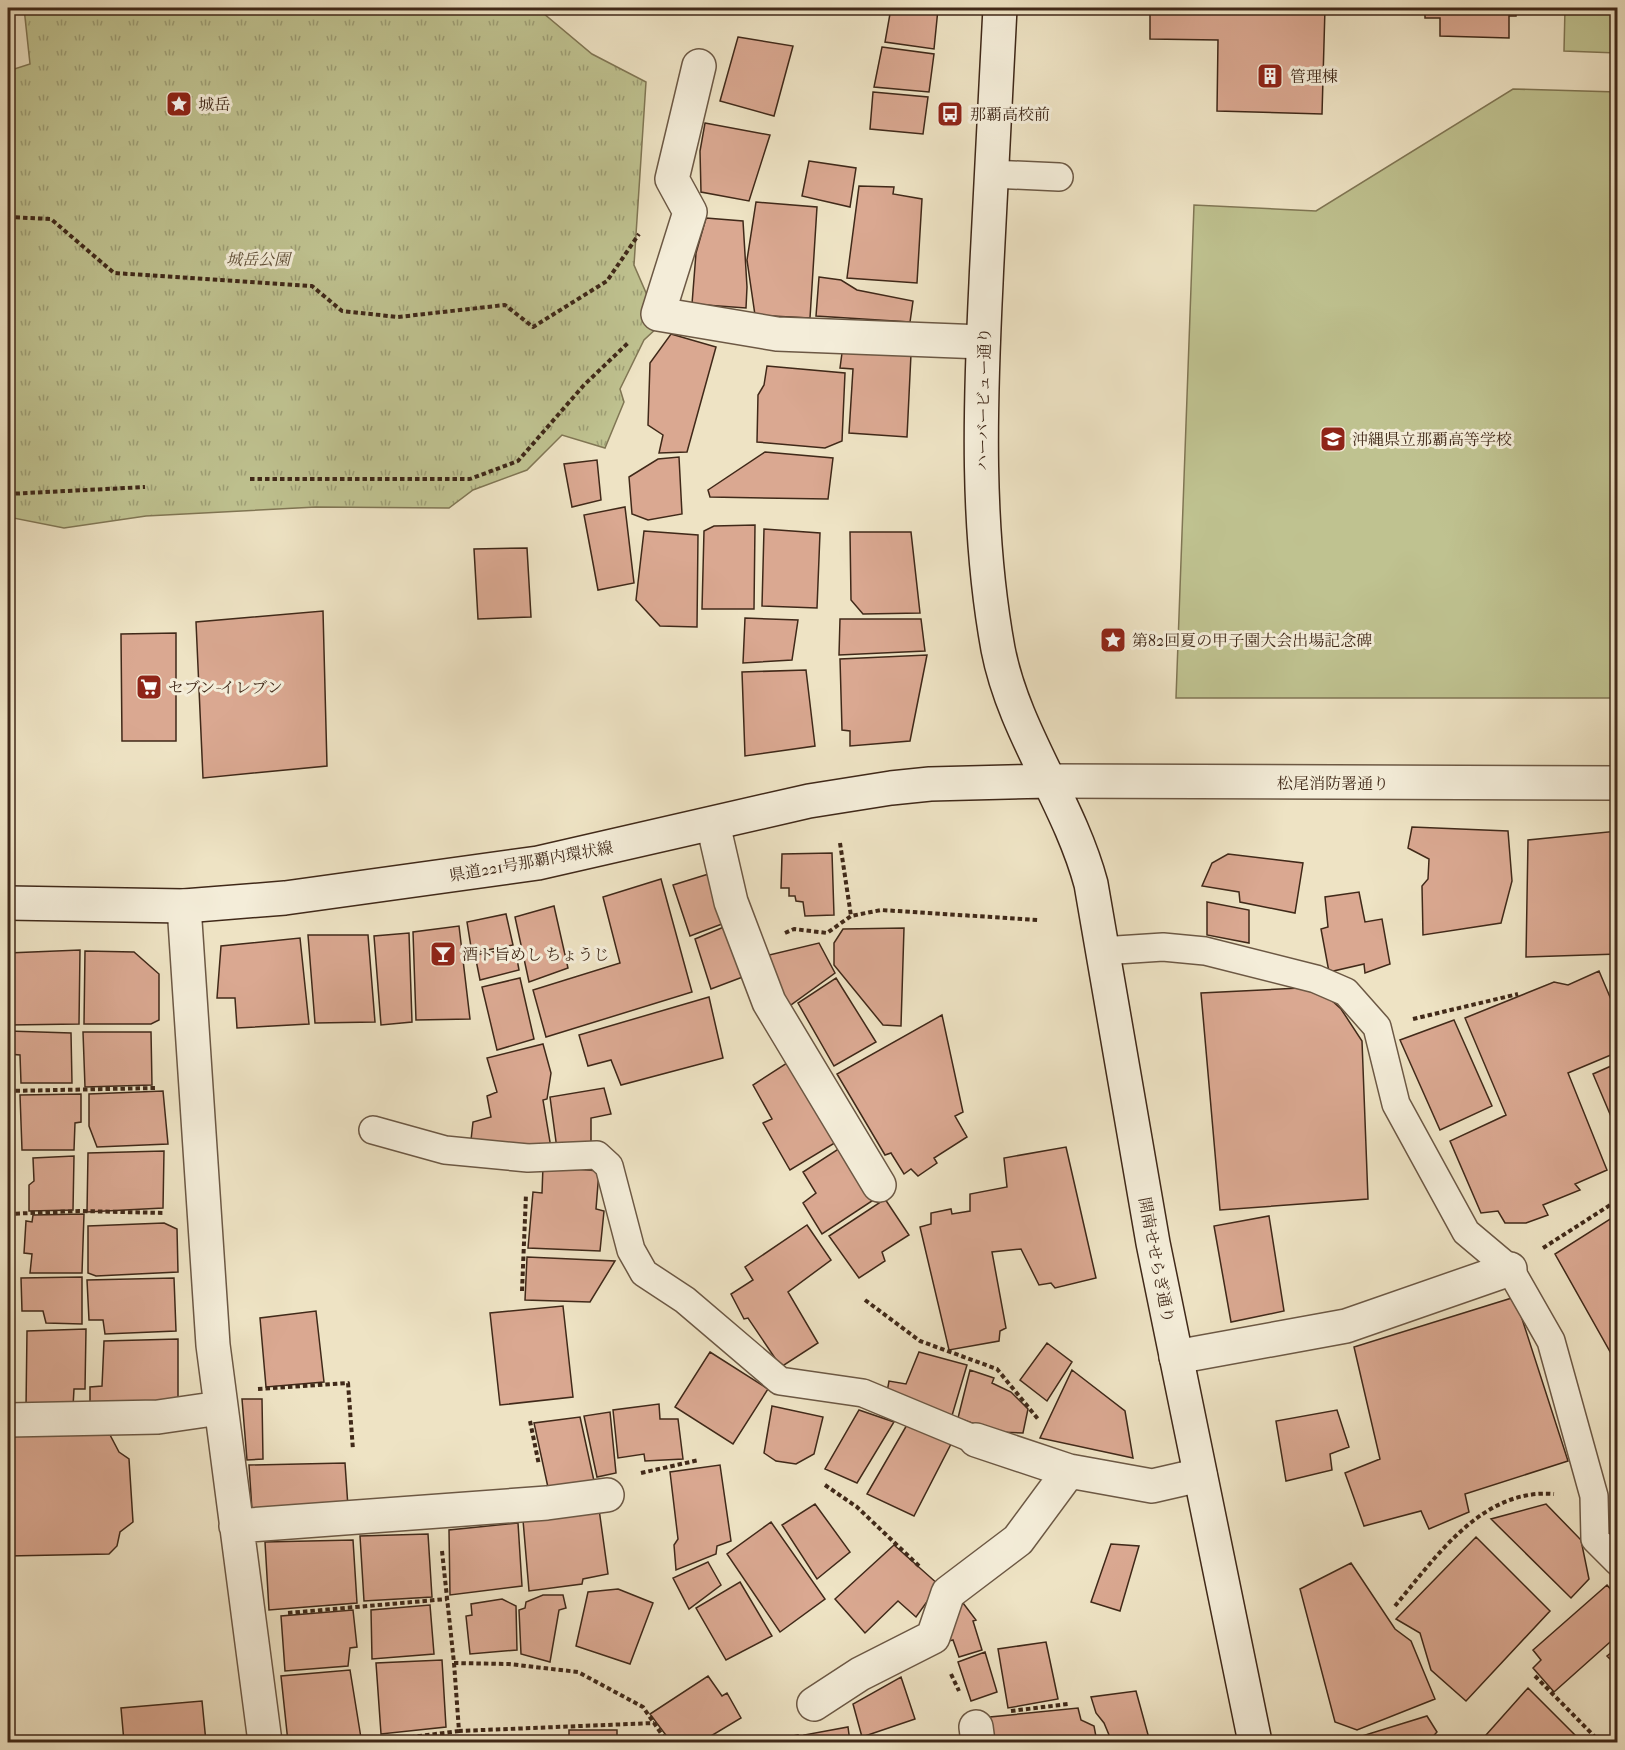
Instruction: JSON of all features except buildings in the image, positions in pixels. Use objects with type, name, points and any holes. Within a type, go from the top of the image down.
[{"type":"street","name":"ハーバービュー通り","points":[[1000,8],[983,342],[981,482],[998,648],[1006,681],[1049,781]]},
{"type":"street","points":[[699,66],[672,179],[690,212],[658,314],[777,334],[983,342]]},
{"type":"street","name":"松尾消防署通り","points":[[1049,781],[1617,783]]},
{"type":"street","name":"県道221号那覇内環状線","points":[[8,903],[183,906],[349,891],[538,863],[809,801],[891,788],[930,784],[1049,781]]},
{"type":"street","name":"開南せせらぎ通り","points":[[1049,781],[1082,850],[1091,884],[1153,1243],[1256,1743]]},
{"type":"street","points":[[713,824],[731,902],[769,1002],[879,1185]]},
{"type":"street","points":[[183,906],[204,1214],[220,1400],[265,1743]]},
{"type":"street","points":[[1176,1357],[1346,1326],[1509,1269]]},
{"type":"street","points":[[8,1420],[158,1417],[220,1400]]},
{"type":"street","points":[[976,1440],[1069,1471],[1152,1486],[1200,1475]]},
{"type":"street","points":[[814,1704],[860,1674],[933,1637],[948,1593],[1018,1540],[1069,1471]]},
{"type":"street","points":[[236,1526],[547,1503],[607,1495]]},
{"type":"lane","points":[[991,174],[1059,177]]},
{"type":"lane","points":[[1101,951],[1163,947],[1205,951],[1316,979],[1346,992],[1377,1027],[1396,1104],[1466,1232],[1509,1269],[1551,1341],[1594,1496],[1595,1539],[1617,1562]]},
{"type":"lane","points":[[373,1130],[445,1150],[528,1158],[597,1155],[609,1166],[631,1250],[644,1273],[685,1300],[780,1381],[863,1393],[976,1440]]},
{"type":"path","points":[[8,217],[51,219],[114,273],[312,286],[342,311],[398,317],[505,305],[532,327],[607,281],[658,206],[690,212]]},
{"type":"path","points":[[250,478],[470,479],[518,461],[584,384],[658,314]]},
{"type":"path","points":[[8,494],[145,487]]},
{"type":"path","points":[[840,843],[851,916]]},
{"type":"path","points":[[784,933],[794,929],[827,933],[851,916],[881,910],[1038,920]]},
{"type":"path","points":[[1377,1027],[1518,994]]},
{"type":"path","points":[[8,1091],[195,1088]]},
{"type":"path","points":[[522,1291],[528,1158]]},
{"type":"path","points":[[1509,1269],[1617,1200]]},
{"type":"path","points":[[8,1214],[79,1211],[204,1214]]},
{"type":"path","points":[[865,1300],[920,1341],[997,1369],[1039,1416],[1028,1457]]},
{"type":"path","points":[[220,1400],[348,1383],[353,1450]]},
{"type":"path","points":[[607,1495],[612,1480],[699,1460]]},
{"type":"path","points":[[825,1485],[857,1507],[948,1593]]},
{"type":"path","points":[[1395,1606],[1445,1546],[1485,1510],[1539,1492],[1594,1496]]},
{"type":"path","points":[[438,1511],[459,1731]]},
{"type":"path","points":[[249,1616],[447,1599]]},
{"type":"path","points":[[933,1637],[976,1729],[1068,1704]]},
{"type":"path","points":[[454,1662],[508,1664],[578,1672],[643,1707],[667,1743]]},
{"type":"path","points":[[1535,1676],[1600,1743]]},
{"type":"path","points":[[373,1743],[459,1731],[654,1723]]},
{"type":"green space","name":"城岳公園","points":[[24,8],[537,8],[592,54],[646,82],[634,265],[660,325],[644,340],[620,389],[624,402],[605,448],[562,435],[527,470],[473,490],[449,508],[316,507],[146,516],[64,528],[8,517],[8,71],[30,64]]},
{"type":"green space","points":[[1565,8],[1617,8],[1617,53],[1564,51]]},
{"type":"green space","points":[[1513,89],[1617,92],[1617,698],[1176,698],[1194,205],[1316,211]]},
{"type":"place","name":"管理棟","points":[[1270,76]]},
{"type":"place","name":"城岳","points":[[179,104]]},
{"type":"place","name":"那覇高校前","points":[[950,114]]},
{"type":"place","name":"沖縄県立那覇高等学校","points":[[1333,439]]},
{"type":"place","name":"第82回夏の甲子園大会出場記念碑","points":[[1113,640]]},
{"type":"place","name":"セブン-イレブン","points":[[149,687]]},
{"type":"place","name":"酒ト旨めし ちょうじ","points":[[443,954]]}]
